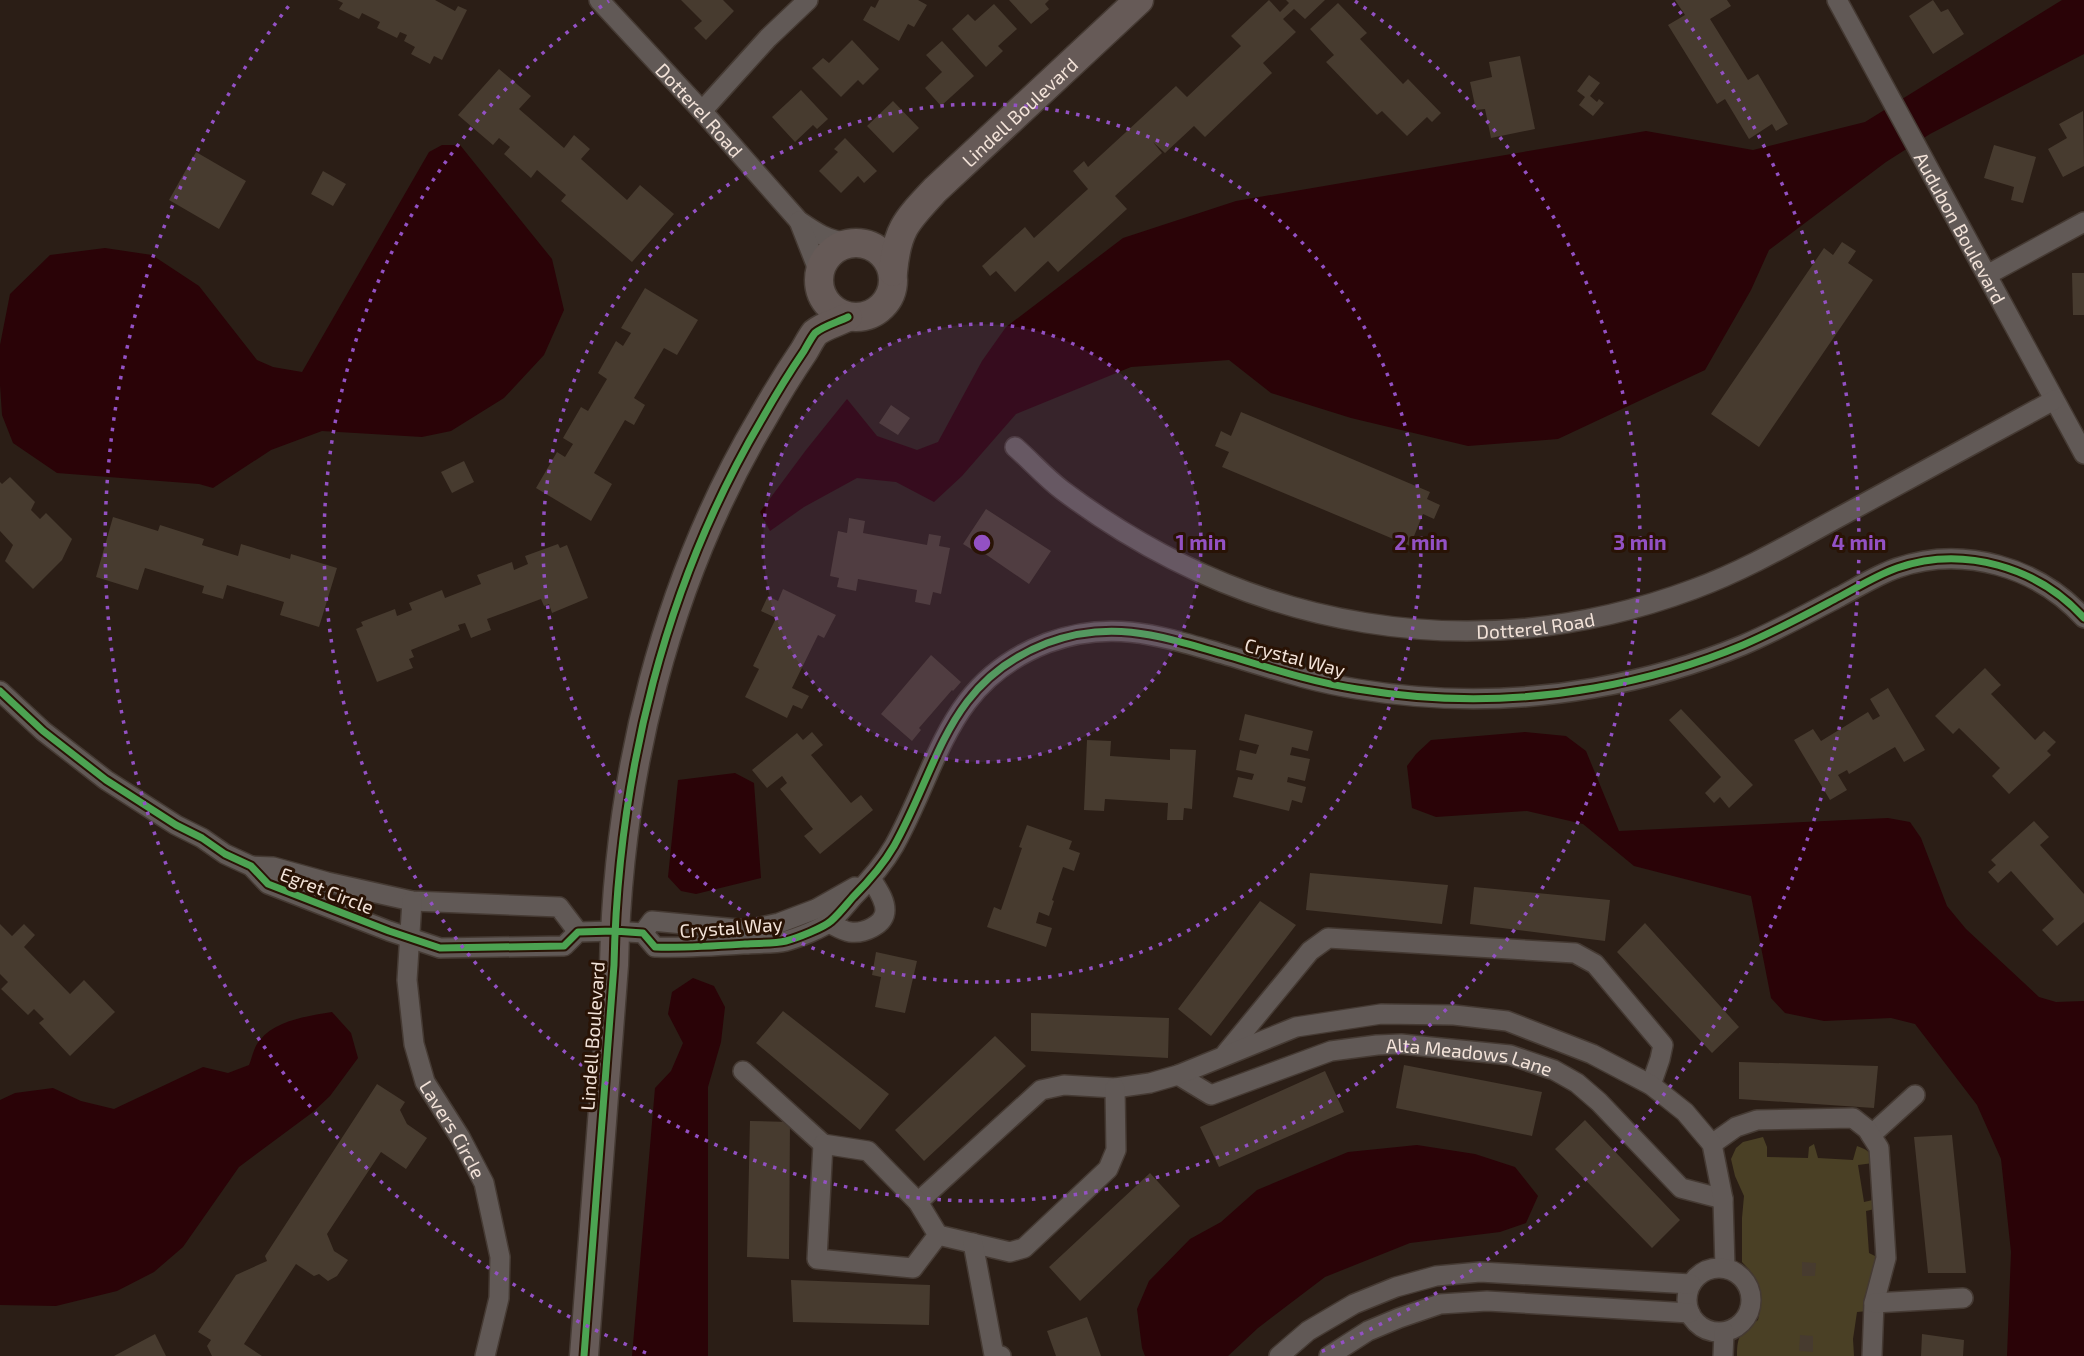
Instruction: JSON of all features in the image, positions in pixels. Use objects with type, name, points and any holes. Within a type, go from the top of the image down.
[{"type":"street","name":"Dotterel Road","points":[[599,0],[799,220],[819,235],[838,242],[855,242]]},
{"type":"street","points":[[702,111],[752,55],[808,0]]},
{"type":"street","name":"Lindell Boulevard","points":[[892,272],[895,249],[903,226],[935,190],[1139,0]]},
{"type":"street","name":"Audubon Boulevard","points":[[1837,0],[2084,454]]},
{"type":"street","name":"Dotterel Road","points":[[799,220],[818,280]]},
{"type":"street","points":[[1987,275],[2084,222]]},
{"type":"street","name":"Lindell Boulevard","points":[[855,242],[903,226]]},
{"type":"street","points":[[816,333],[818,280],[824,258],[834,248],[855,242],[876,248],[887,259],[892,272],[893,287],[887,301],[877,311],[863,317],[848,317],[835,311],[824,301],[818,280]]},
{"type":"street","name":"Lindell Boulevard","points":[[583,1356],[614,965],[614,931],[626,811],[654,676],[675,610],[720,498],[751,436],[816,333],[848,317]]},
{"type":"street","name":"Dotterel Road","points":[[1015,447],[1060,488],[1124,533],[1175,562],[1235,589],[1349,621],[1401,628],[1506,630],[1609,615],[1697,588],[1773,553],[2054,400]]},
{"type":"street","name":"Crystal Way","points":[[614,931],[643,933],[655,947],[688,948],[786,941],[829,923],[879,869],[899,837],[940,745],[962,708],[980,686],[1002,668],[1046,643],[1073,635],[1111,631],[1158,635],[1304,678],[1358,689],[1426,696],[1495,698],[1591,688],[1638,679],[1691,664],[1743,645],[1793,622],[1898,568],[1924,561],[1979,561],[2005,567],[2054,590],[2084,618]]},
{"type":"street","name":"Egret Circle","points":[[0,691],[43,731],[128,796],[225,854],[251,866],[268,884],[440,948],[564,946],[578,932],[614,931]]},
{"type":"street","name":"Egret Circle","points":[[251,866],[273,867],[412,901],[559,907],[578,932]]},
{"type":"street","points":[[829,923],[850,932],[866,930],[883,918],[885,910],[882,898],[871,878]]},
{"type":"street","name":"Crystal Way","points":[[643,933],[652,921],[748,930],[779,923],[816,909],[871,878]]},
{"type":"street","name":"Lavers Circle","points":[[412,901],[407,980],[414,1044],[425,1082],[460,1137],[484,1183],[500,1257],[499,1298],[485,1356]]},
{"type":"street","name":"Alta Meadows Lane","points":[[1223,1057],[1310,951],[1328,938],[1575,953],[1595,964],[1663,1045],[1651,1085]]},
{"type":"street","name":"Alta Meadows Lane","points":[[918,1202],[1041,1090],[1064,1085],[1115,1088],[1150,1083],[1178,1075],[1296,1027],[1381,1014],[1454,1015],[1507,1021],[1592,1054],[1651,1085],[1685,1112],[1712,1144],[1723,1199],[1725,1268]]},
{"type":"street","name":"Alta Meadows Lane","points":[[1178,1075],[1211,1095],[1331,1051],[1401,1044],[1510,1055],[1555,1070],[1577,1083],[1599,1102],[1681,1188],[1723,1199]]},
{"type":"street","points":[[743,1070],[823,1144],[867,1151],[918,1202],[938,1235],[1010,1252],[1024,1248],[1108,1169],[1116,1150],[1115,1088]]},
{"type":"street","points":[[1871,1135],[1915,1095]]},
{"type":"street","points":[[1712,1144],[1736,1127],[1757,1120],[1853,1118],[1867,1129],[1879,1148],[1886,1258],[1874,1303],[1872,1356]]},
{"type":"street","points":[[823,1144],[817,1259],[913,1268],[938,1235]]},
{"type":"street","points":[[973,1243],[993,1356],[1001,1356]]},
{"type":"street","points":[[1715,1267],[1725,1268],[1735,1271],[1743,1278],[1752,1296],[1748,1315],[1742,1323],[1724,1332],[1704,1328],[1696,1322],[1687,1304],[1691,1284],[1697,1276],[1715,1267]]},
{"type":"street","points":[[1279,1356],[1308,1331],[1354,1304],[1396,1287],[1436,1276],[1480,1272],[1691,1284]]},
{"type":"street","points":[[1874,1303],[1963,1298]]},
{"type":"street","points":[[1329,1356],[1368,1331],[1440,1304],[1487,1301],[1690,1313]]},
{"type":"street","points":[[1723,1356],[1724,1332]]},
{"type":"shaded area","points":[[2062,0],[2084,0],[2084,54],[1930,134],[1886,162],[1769,250],[1751,290],[1705,370],[1558,439],[1468,446],[1351,418],[1271,393],[1229,360],[1131,367],[1016,414],[962,476],[934,502],[896,482],[857,478],[804,507],[770,531],[760,512],[847,399],[877,436],[917,450],[938,442],[982,361],[1006,327],[1123,238],[1236,201],[1646,131],[1753,150],[1865,122]]},
{"type":"shaded area","points":[[442,145],[460,145],[552,259],[564,310],[544,355],[504,398],[451,431],[422,437],[322,431],[271,450],[213,488],[199,484],[57,473],[13,443],[2,415],[0,385],[0,345],[10,294],[50,255],[105,248],[152,255],[199,286],[257,360],[273,367],[302,372],[429,152]]},
{"type":"shaded area","points":[[1525,732],[1566,736],[1586,751],[1619,831],[1888,818],[1910,822],[1921,838],[1947,906],[1966,929],[2039,997],[2056,1002],[2084,1001],[2084,1356],[2007,1356],[2011,1252],[2001,1159],[1977,1105],[1915,1024],[1891,1018],[1824,1021],[1785,1013],[1771,998],[1751,896],[1634,866],[1583,824],[1527,811],[1436,817],[1412,808],[1407,766],[1431,740]]},
{"type":"shaded area","points":[[735,773],[754,783],[761,878],[696,894],[681,891],[668,877],[678,780]]},
{"type":"shaded area","points":[[693,978],[714,986],[725,1007],[721,1042],[708,1087],[708,1356],[632,1356],[655,1088],[671,1071],[683,1043],[668,1014],[672,992]]},
{"type":"shaded area","points":[[332,1012],[351,1033],[358,1058],[330,1096],[313,1112],[239,1167],[183,1247],[154,1272],[117,1291],[56,1306],[0,1305],[0,1100],[15,1093],[53,1088],[81,1101],[114,1109],[203,1067],[228,1073],[249,1065],[258,1043],[267,1033],[283,1023]]},
{"type":"shaded area","points":[[1763,1137],[1767,1157],[1808,1158],[1809,1147],[1814,1144],[1818,1158],[1853,1160],[1857,1146],[1871,1156],[1873,1163],[1858,1165],[1864,1202],[1877,1199],[1879,1208],[1866,1211],[1869,1253],[1879,1258],[1868,1311],[1857,1312],[1853,1339],[1854,1356],[1737,1356],[1741,1335],[1758,1320],[1761,1295],[1754,1276],[1742,1262],[1744,1196],[1731,1159],[1736,1148],[1743,1142]]},
{"type":"shaded area","points":[[1417,1145],[1475,1154],[1515,1167],[1538,1196],[1526,1223],[1500,1232],[1410,1243],[1325,1277],[1258,1328],[1228,1356],[1145,1356],[1137,1309],[1149,1281],[1190,1239],[1221,1222],[1257,1190],[1348,1152]]},
{"type":"building","points":[[337,0],[435,0],[455,11],[458,6],[467,10],[442,60],[434,56],[430,64],[411,54],[415,47],[404,41],[407,35],[400,32],[397,38],[377,28],[380,22],[362,13],[359,19],[339,9],[343,3]]},
{"type":"building","points":[[681,0],[723,0],[734,11],[706,40],[694,28],[702,21]]},
{"type":"building","points":[[879,0],[918,0],[927,5],[914,27],[908,24],[899,41],[863,20],[871,6],[875,8]]},
{"type":"building","points":[[1009,0],[1049,0],[1045,4],[1049,9],[1031,24]]},
{"type":"building","points":[[1269,0],[1280,12],[1289,3],[1286,0],[1325,0],[1305,19],[1294,9],[1283,19],[1296,32],[1263,63],[1272,73],[1205,137],[1194,126],[1165,153],[1153,142],[1162,153],[1115,196],[1127,209],[1058,272],[1048,261],[1015,292],[996,271],[990,276],[982,266],[1025,227],[1034,238],[1088,189],[1073,171],[1084,161],[1088,167],[1176,86],[1187,97],[1241,46],[1231,36]]},
{"type":"building","points":[[1675,0],[1727,0],[1731,6],[1710,19],[1748,80],[1758,74],[1788,124],[1776,131],[1772,124],[1749,139],[1725,99],[1717,104],[1668,25],[1685,15]]},
{"type":"building","points":[[1933,0],[1941,12],[1948,9],[1964,34],[1933,54],[1909,16]]},
{"type":"building","points":[[1338,3],[1367,33],[1360,39],[1403,84],[1408,79],[1441,113],[1432,122],[1427,117],[1407,136],[1382,111],[1377,115],[1326,62],[1334,55],[1310,29]]},
{"type":"building","points":[[994,4],[1017,29],[998,46],[1003,51],[986,67],[952,29],[968,14],[975,21]]},
{"type":"building","points":[[852,40],[879,69],[863,85],[858,80],[841,97],[812,68],[823,58],[829,63]]},
{"type":"building","points":[[942,41],[974,76],[941,106],[925,88],[942,72],[926,55]]},
{"type":"building","points":[[1520,56],[1535,129],[1491,138],[1485,109],[1476,110],[1470,82],[1492,77],[1489,62]]},
{"type":"building","points":[[499,69],[531,96],[519,109],[564,148],[574,135],[590,149],[581,159],[627,200],[640,185],[674,214],[632,262],[561,201],[566,195],[537,170],[531,178],[504,154],[510,147],[499,138],[493,145],[458,115]]},
{"type":"building","points":[[1589,75],[1600,83],[1590,96],[1597,102],[1599,99],[1604,103],[1593,116],[1579,105],[1585,97],[1577,91]]},
{"type":"building","points":[[801,90],[828,119],[817,129],[813,125],[795,142],[772,117]]},
{"type":"building","points":[[893,101],[919,128],[893,153],[867,126]]},
{"type":"building","points":[[2083,111],[2084,166],[2063,177],[2048,149],[2067,138],[2059,124]]},
{"type":"building","points":[[845,138],[877,171],[864,183],[858,176],[841,193],[819,171],[838,152],[834,149]]},
{"type":"building","points":[[1994,145],[2036,157],[2023,203],[2011,200],[2014,187],[1984,178]]},
{"type":"building","points":[[196,152],[246,181],[219,229],[169,200]]},
{"type":"building","points":[[323,171],[346,184],[333,206],[311,194]]},
{"type":"building","points":[[1842,242],[1856,251],[1848,263],[1873,280],[1759,447],[1711,414],[1824,248],[1833,255]]},
{"type":"building","points":[[2072,273],[2084,273],[2084,315],[2073,315]]},
{"type":"building","points":[[645,288],[698,320],[677,355],[664,348],[634,398],[645,405],[634,425],[625,420],[594,473],[612,484],[591,521],[536,488],[557,452],[565,457],[573,444],[563,438],[581,407],[588,411],[607,379],[598,373],[616,341],[623,346],[631,333],[621,328]]},
{"type":"building","points":[[891,405],[910,418],[898,435],[879,423]]},
{"type":"building","points":[[1241,412],[1430,492],[1427,499],[1440,505],[1434,519],[1423,514],[1410,546],[1222,467],[1229,452],[1215,446],[1221,431],[1231,436]]},
{"type":"building","points":[[464,461],[474,482],[452,493],[441,472]]},
{"type":"building","points":[[10,477],[35,502],[31,510],[40,519],[46,513],[72,539],[62,560],[33,589],[5,561],[13,545],[0,531],[0,482],[2,484]]},
{"type":"building","points":[[986,509],[1051,551],[1029,584],[978,549],[976,552],[963,544]]},
{"type":"building","points":[[113,517],[158,531],[160,525],[204,539],[202,545],[238,556],[241,544],[290,559],[291,554],[337,568],[319,627],[280,615],[284,602],[227,585],[223,599],[202,593],[204,586],[145,568],[138,590],[96,577]]},
{"type":"building","points":[[849,518],[865,521],[863,533],[927,545],[929,534],[941,536],[939,546],[950,548],[941,594],[933,592],[930,605],[915,602],[917,590],[858,579],[856,591],[837,587],[839,578],[830,576],[838,531],[847,533]]},
{"type":"building","points":[[558,544],[560,548],[567,545],[588,598],[552,613],[549,604],[544,606],[541,599],[487,619],[491,630],[471,638],[465,623],[458,625],[460,630],[411,650],[414,657],[409,659],[413,668],[377,682],[356,629],[363,626],[361,622],[395,609],[397,616],[412,610],[409,603],[442,590],[445,598],[481,584],[477,575],[512,562],[514,570],[528,564],[525,556]]},
{"type":"building","points":[[783,589],[836,615],[824,638],[818,635],[792,688],[809,696],[802,709],[793,705],[787,718],[745,697],[759,669],[753,666],[776,618],[761,611],[768,596],[778,601]]},
{"type":"building","points":[[931,655],[961,682],[919,728],[921,730],[912,741],[881,714]]},
{"type":"building","points":[[1985,668],[2001,685],[1991,694],[2035,740],[2044,731],[2056,742],[2047,751],[2051,755],[2009,794],[1992,776],[2000,768],[1959,728],[1953,734],[1935,716]]},
{"type":"building","points":[[1888,688],[1925,750],[1904,762],[1895,747],[1849,774],[1847,770],[1838,775],[1847,790],[1830,800],[1794,740],[1813,729],[1821,741],[1868,712],[1873,720],[1880,716],[1870,699]]},
{"type":"building","points":[[1681,709],[1753,785],[1729,808],[1720,797],[1714,803],[1705,793],[1721,777],[1669,720]]},
{"type":"building","points":[[1245,714],[1313,731],[1308,751],[1292,747],[1290,755],[1310,759],[1305,781],[1288,777],[1287,782],[1306,787],[1302,803],[1292,800],[1289,811],[1233,797],[1238,777],[1252,780],[1254,774],[1236,770],[1240,750],[1256,754],[1259,745],[1239,740]]},
{"type":"building","points":[[812,732],[823,745],[811,755],[851,803],[861,795],[873,810],[820,854],[804,836],[813,829],[780,789],[787,783],[782,776],[767,788],[752,770],[797,733],[803,740]]},
{"type":"building","points":[[1087,740],[1111,741],[1110,756],[1170,760],[1170,749],[1196,750],[1192,809],[1184,808],[1183,820],[1167,820],[1168,803],[1105,799],[1104,811],[1084,810]]},
{"type":"building","points":[[2034,821],[2049,837],[2040,845],[2084,894],[2084,922],[2057,946],[2042,930],[2054,919],[2011,871],[1998,883],[1988,872],[1996,865],[1991,860]]},
{"type":"building","points":[[1027,825],[1072,841],[1069,849],[1080,853],[1074,871],[1063,867],[1049,916],[1039,912],[1036,923],[1052,928],[1046,947],[987,927],[994,907],[1001,910]]},
{"type":"building","points":[[1310,873],[1448,885],[1442,924],[1306,910]]},
{"type":"building","points":[[1474,887],[1610,900],[1605,941],[1470,924]]},
{"type":"building","points":[[1260,901],[1296,925],[1211,1036],[1178,1009]]},
{"type":"building","points":[[1645,923],[1739,1027],[1712,1053],[1617,952]]},
{"type":"building","points":[[0,924],[12,936],[24,924],[35,935],[24,947],[70,994],[84,980],[115,1012],[70,1056],[39,1023],[44,1019],[34,1009],[28,1015],[1,989],[8,982],[0,974]]},
{"type":"building","points":[[876,952],[917,961],[905,1013],[875,1007],[881,977],[872,975]]},
{"type":"building","points":[[783,1011],[889,1094],[860,1130],[756,1043]]},
{"type":"building","points":[[1031,1013],[1169,1018],[1168,1058],[1031,1051]]},
{"type":"building","points":[[995,1036],[1026,1066],[924,1161],[895,1130]]},
{"type":"building","points":[[1739,1062],[1878,1066],[1874,1108],[1739,1099]]},
{"type":"building","points":[[1404,1065],[1542,1092],[1532,1136],[1396,1108]]},
{"type":"building","points":[[1325,1071],[1344,1112],[1219,1167],[1200,1127]]},
{"type":"building","points":[[377,1084],[405,1102],[400,1110],[407,1124],[427,1138],[406,1169],[381,1152],[327,1234],[334,1251],[348,1260],[337,1276],[328,1281],[319,1274],[314,1276],[296,1264],[244,1344],[262,1356],[212,1356],[207,1346],[211,1340],[198,1332],[236,1275],[267,1261],[265,1256]]},
{"type":"building","points":[[1585,1120],[1680,1220],[1652,1248],[1555,1149]]},
{"type":"building","points":[[750,1121],[790,1122],[789,1259],[747,1257]]},
{"type":"building","points":[[1952,1135],[1966,1273],[1928,1273],[1914,1137]]},
{"type":"building","points":[[1150,1173],[1180,1206],[1080,1301],[1049,1267]]},
{"type":"building","points":[[1802,1262],[1816,1263],[1815,1276],[1802,1276]]},
{"type":"building","points":[[791,1280],[930,1285],[929,1325],[793,1322]]},
{"type":"building","points":[[1087,1317],[1101,1356],[1056,1356],[1047,1331]]},
{"type":"building","points":[[155,1334],[166,1356],[114,1356]]},
{"type":"building","points":[[1922,1334],[1964,1340],[1963,1356],[1921,1356]]},
{"type":"building","points":[[1800,1335],[1813,1336],[1813,1352],[1799,1351]]},
{"type":"cycle path","points":[[584,1356],[625,823],[653,682],[699,547],[728,482],[772,402],[815,333],[848,317]]},
{"type":"cycle path","points":[[0,691],[43,731],[106,780],[176,825],[251,866],[268,884],[389,931],[440,948],[564,946],[578,932],[614,931],[643,933],[655,947],[689,947],[781,942],[831,921],[890,853],[950,728],[966,703],[987,680],[1013,660],[1047,643],[1070,636],[1114,631],[1157,636],[1340,686],[1416,696],[1476,699],[1565,693],[1651,676],[1688,665],[1767,634],[1882,574],[1922,561],[1973,560],[1998,565],[2045,585],[2084,618]]}]
